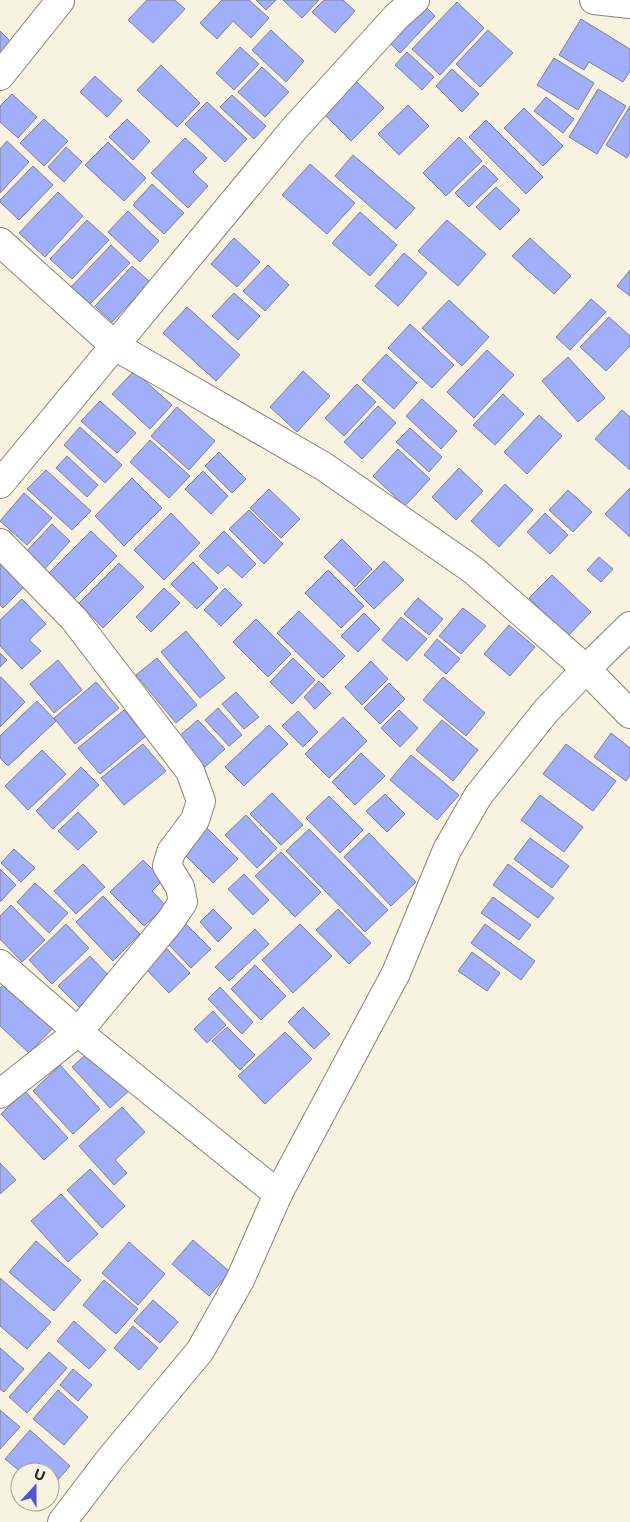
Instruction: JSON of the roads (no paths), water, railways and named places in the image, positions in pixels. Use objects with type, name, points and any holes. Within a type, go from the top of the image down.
[{"type":"street","points":[[0,484],[294,129],[396,17],[415,0]]},
{"type":"street","points":[[594,0],[630,4]]},
{"type":"street","points":[[0,76],[60,1]]},
{"type":"street","points":[[0,242],[114,346],[323,466],[473,570],[586,669],[630,714]]},
{"type":"street","points":[[0,543],[74,619],[190,771],[201,802],[195,820],[170,852],[167,866],[180,887],[183,902],[171,920],[78,1032],[0,1094]]},
{"type":"street","points":[[62,1522],[110,1459],[200,1350],[240,1280],[278,1194],[396,973],[447,850],[478,796],[546,711],[630,626]]},
{"type":"street","points":[[0,964],[78,1032],[278,1194]]}]
